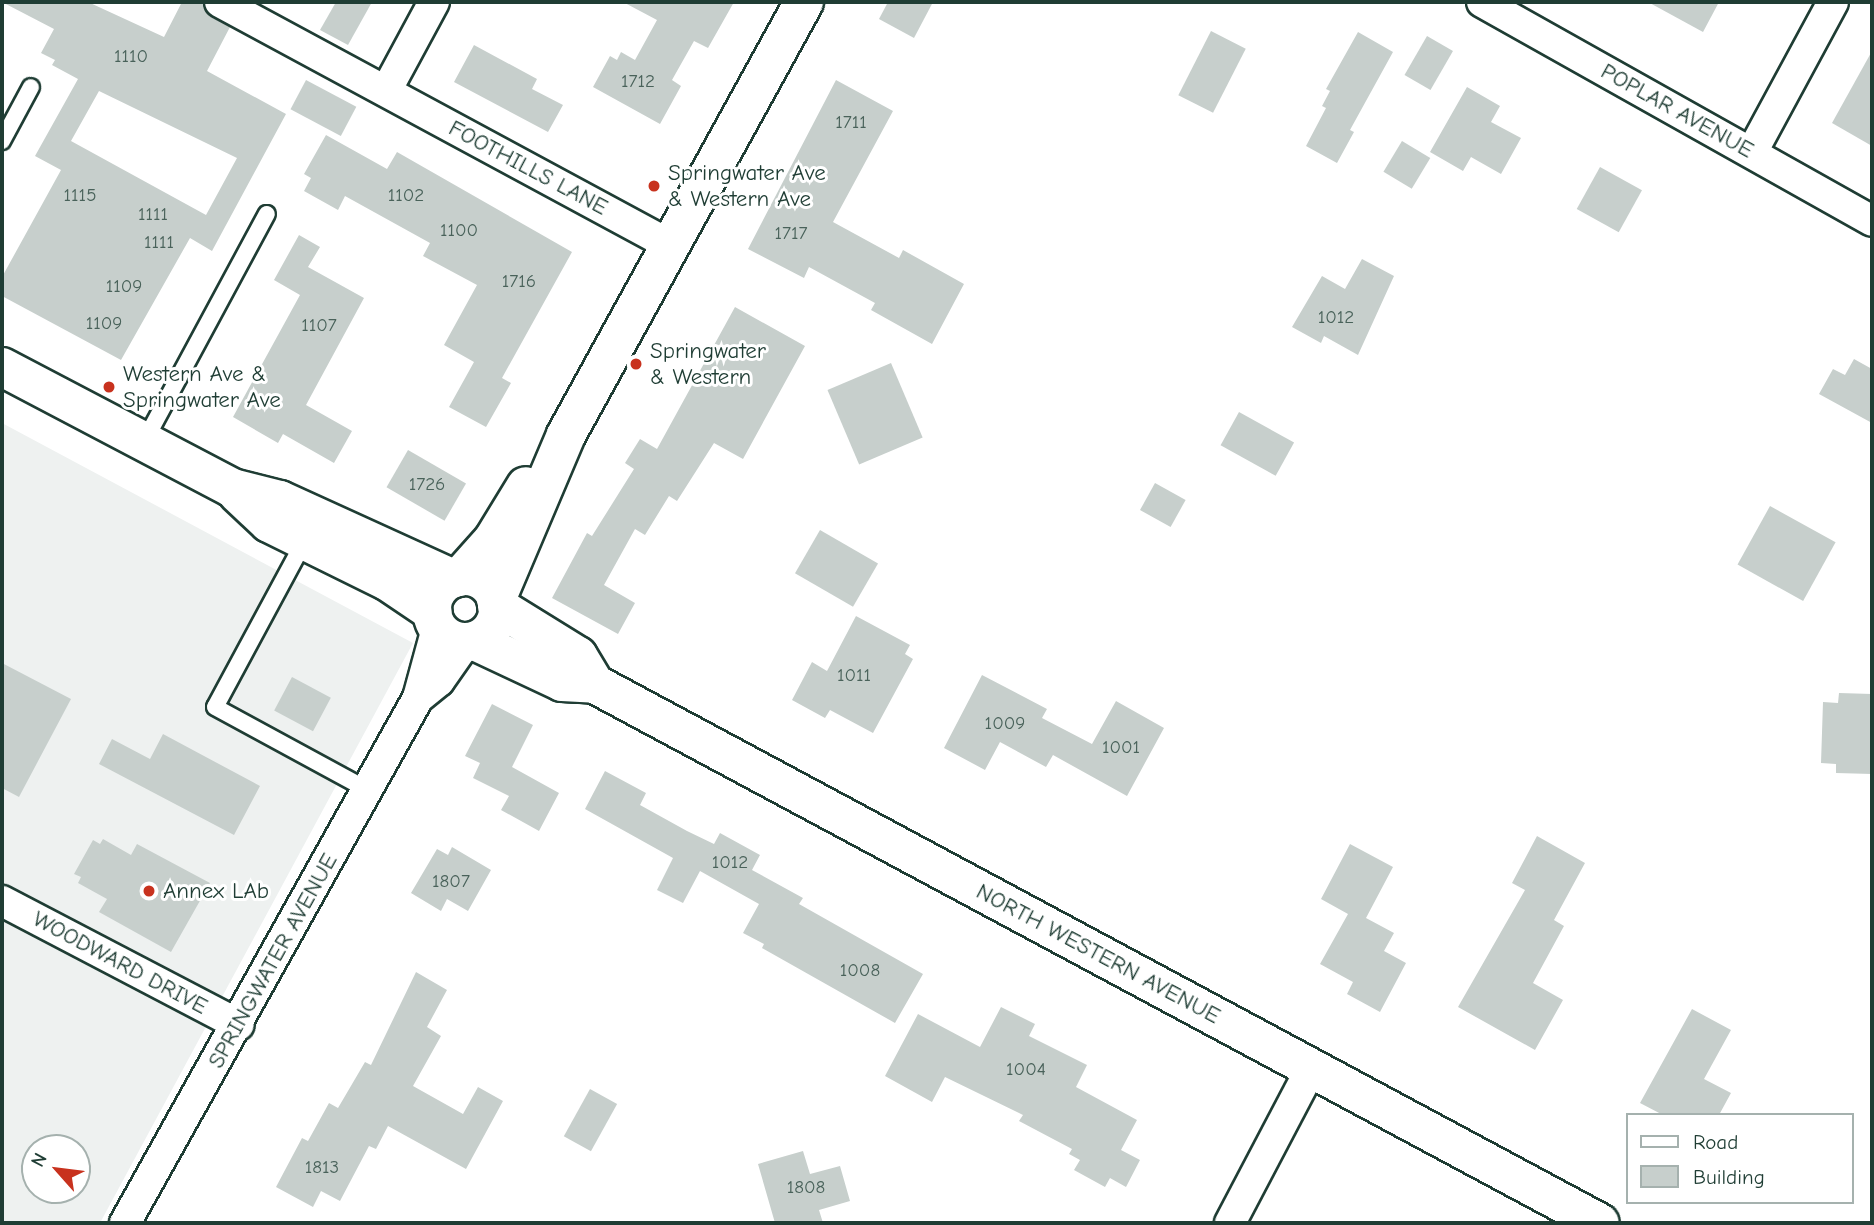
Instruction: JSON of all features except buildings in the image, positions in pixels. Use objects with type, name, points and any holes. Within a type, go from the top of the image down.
[{"type":"main road","points":[[566,435],[497,603],[492,625],[453,631],[438,591],[456,578],[487,548],[566,435],[804,2]]},
{"type":"main road","name":"NORTH WESTERN AVENUE","points":[[2,368],[232,488],[280,500],[456,578],[482,581],[497,603],[578,656],[595,684]]},
{"type":"main road","name":"NORTH WESTERN AVENUE","points":[[232,488],[270,523],[387,581],[453,631],[562,682],[595,684],[1600,1223]]},
{"type":"street","name":"FOOTHILLS LANE","points":[[220,2],[670,245]]},
{"type":"street","points":[[386,91],[434,2]]},
{"type":"street","name":"POPLAR AVENUE","points":[[1482,2],[1872,220]]},
{"type":"street","points":[[1752,152],[1833,2]]},
{"type":"street","name":"SPRINGWATER AVENUE","points":[[125,1223],[239,1025],[453,631]]},
{"type":"street","name":"WOODWARD DRIVE","points":[[2,901],[239,1025]]},
{"type":"street","points":[[1230,1223],[1311,1069]]},
{"type":"lane","points":[[2,141],[31,87]]},
{"type":"lane","points":[[144,442],[267,214]]},
{"type":"lane","points":[[304,542],[215,708],[368,790]]},
{"type":"shaded area","points":[[2,423],[413,643],[100,1223],[2,1223]]},
{"type":"place","name":"Springwater Ave & Western Ave","points":[[654,186]]},
{"type":"place","name":"Springwater & Western","points":[[636,364]]},
{"type":"place","name":"Western Ave & Springwater Ave","points":[[109,387]]},
{"type":"place","name":"Annex LAb","points":[[149,891]]}]
